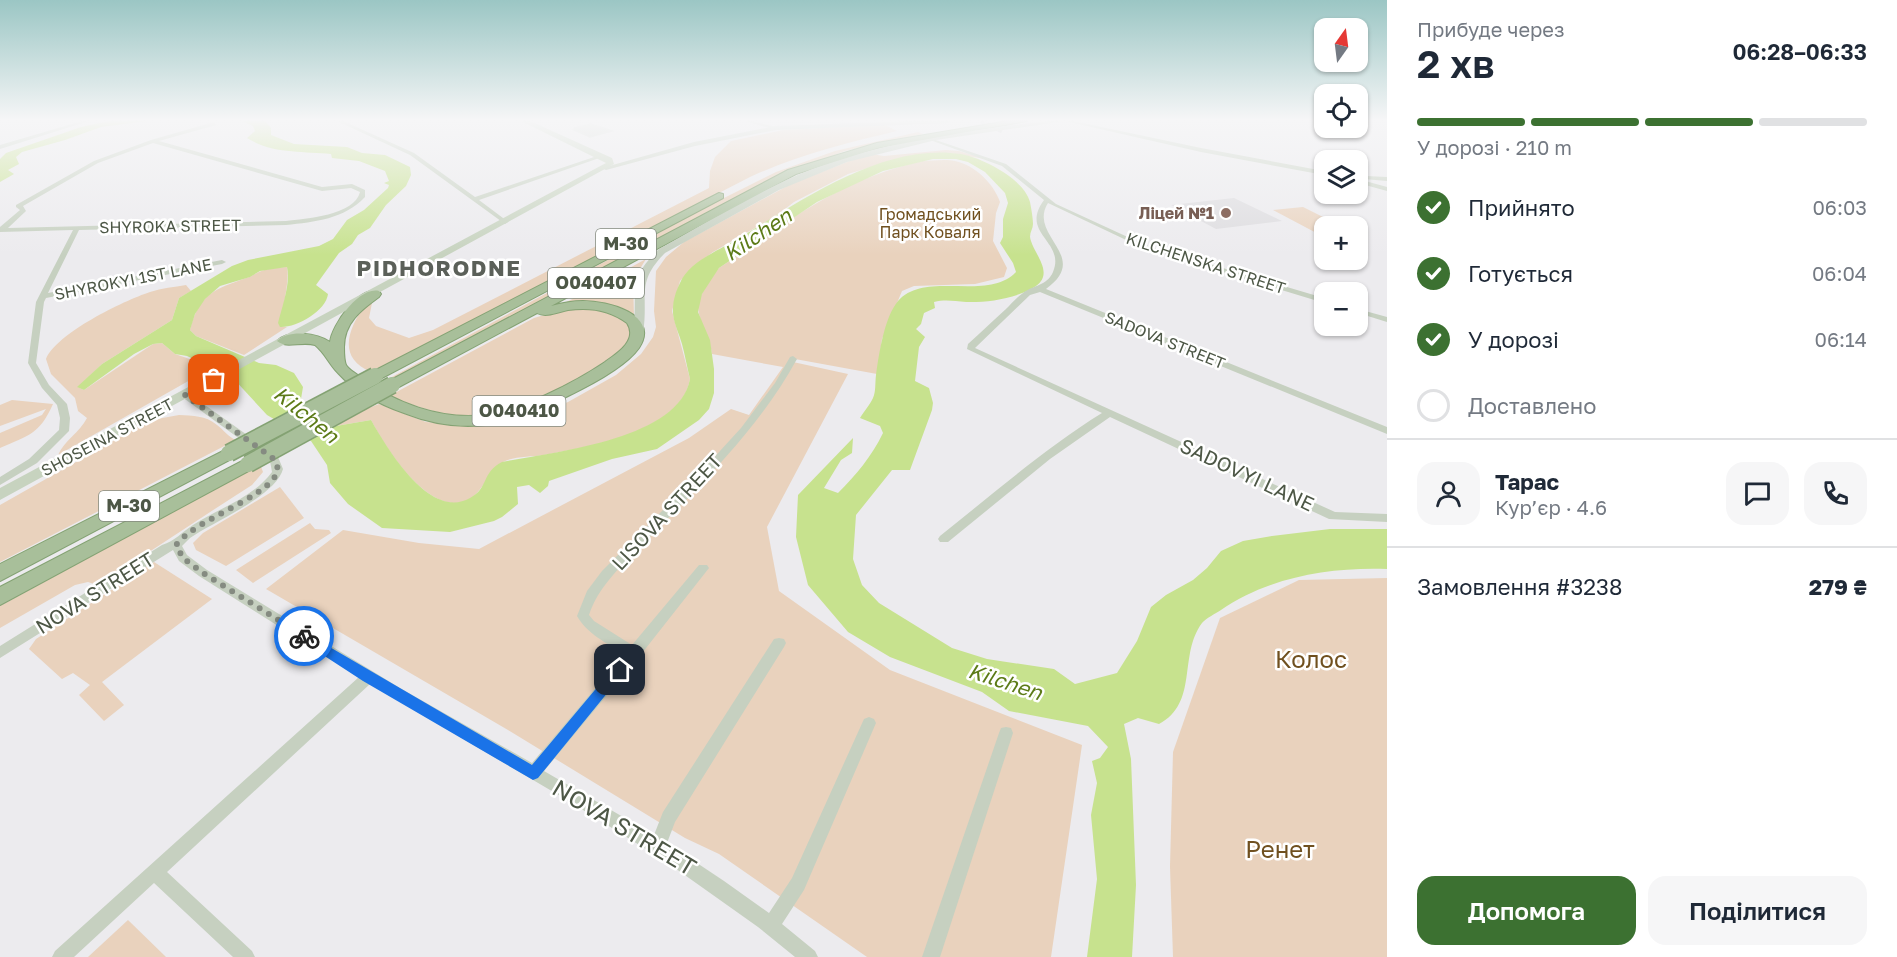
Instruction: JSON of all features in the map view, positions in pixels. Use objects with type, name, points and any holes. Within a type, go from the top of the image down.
[{"type":"highway","points":[[756,177],[782,166]]},
{"type":"highway","name":"М-30","points":[[0,597],[741,198],[808,166]]},
{"type":"highway","name":"М-30","points":[[0,573],[731,189]]},
{"type":"highway","name":"О040407","points":[[531,316],[662,251]]},
{"type":"highway","name":"О040410","points":[[338,364],[336,335],[342,323],[353,310],[374,294]]},
{"type":"highway","points":[[478,339],[531,316],[562,307],[598,306],[627,315],[636,325],[638,333]]},
{"type":"highway","name":"О040410","points":[[284,341],[301,338],[316,340],[325,346],[351,378],[408,409],[447,420],[485,420],[518,411],[589,377],[622,356],[633,345],[638,333]]},
{"type":"main road","name":"SHOSEINA STREET","points":[[0,495],[606,168]]},
{"type":"street","points":[[0,230],[23,212],[24,209],[18,206],[90,166]]},
{"type":"street","name":"SHYROKA STREET","points":[[0,230],[275,224],[321,219],[340,214],[362,197],[361,188],[352,186],[322,189],[240,166]]},
{"type":"street","points":[[426,166],[506,222]]},
{"type":"street","points":[[474,200],[574,166]]},
{"type":"street","name":"SHOSEINA STREET","points":[[606,168],[615,166]]},
{"type":"street","name":"О040407","points":[[662,251],[777,187],[829,166]]},
{"type":"street","name":"KILCHENSKA STREET","points":[[1005,166],[1047,200],[1074,216],[1143,246],[1314,297]]},
{"type":"street","points":[[1285,166],[1314,171]]},
{"type":"street","points":[[1368,179],[1387,179]]},
{"type":"street","points":[[1368,183],[1387,189]]},
{"type":"street","points":[[1040,289],[1055,277],[1060,261],[1059,254],[1040,226],[1039,214],[1047,200]]},
{"type":"street","points":[[0,482],[33,461],[64,431],[65,418],[62,404],[45,386],[32,363],[40,302],[77,228]]},
{"type":"street","points":[[638,333],[640,324],[638,284],[644,269],[662,251]]},
{"type":"street","name":"SHYROKYI 1ST LANE","points":[[43,296],[222,262]]},
{"type":"street","name":"SADOVYI LANE","points":[[1040,289],[1027,293],[971,346],[971,349],[1333,516],[1387,518]]},
{"type":"street","name":"SADOVA STREET","points":[[1040,289],[1387,431]]},
{"type":"street","points":[[1368,314],[1387,320]]},
{"type":"street","name":"LISOVA STREET","points":[[634,653],[589,625],[583,616],[585,604],[607,576],[751,422],[793,359]]},
{"type":"street","points":[[176,545],[192,531],[263,487],[276,474],[278,468],[274,459],[185,395]]},
{"type":"street","points":[[944,539],[1046,457],[1111,412]]},
{"type":"street","name":"NOVA STREET","points":[[0,653],[166,548],[176,545],[183,558],[203,573],[368,677],[658,845],[771,925],[809,957]]},
{"type":"street","points":[[533,774],[703,568]]},
{"type":"street","points":[[658,845],[669,817],[779,643]]},
{"type":"street","points":[[61,957],[368,677]]},
{"type":"street","points":[[771,925],[798,884],[869,723]]},
{"type":"street","points":[[931,957],[1006,733]]},
{"type":"street","points":[[155,872],[246,957]]},
{"type":"shaded area","name":"Ліцей №1","points":[[1234,198],[1282,221],[1216,229],[1171,205]]},
{"type":"green space","points":[[712,166],[777,166],[750,177],[371,372],[360,366],[353,358],[349,342],[351,332],[365,305],[372,303],[369,318],[376,326],[409,338],[433,330],[709,188]]},
{"type":"green space","points":[[794,166],[807,166],[788,173],[393,380],[390,378],[704,208],[776,172]]},
{"type":"green space","points":[[838,166],[876,166],[848,174],[794,202],[776,216],[713,252],[694,266],[680,281],[672,311],[690,379],[683,397],[669,412],[651,424],[630,434],[584,447],[507,460],[491,473],[476,494],[462,503],[439,499],[415,482],[394,458],[371,420],[336,426],[379,404],[426,422],[475,426],[528,418],[568,402],[616,375],[641,354],[653,337],[656,327],[654,311],[656,271],[666,257],[684,242],[789,185]]},
{"type":"green space","name":"Громадський Парк Коваля","points":[[904,166],[967,166],[983,176],[1000,202],[996,213],[993,241],[1007,268],[1004,277],[975,284],[914,286],[902,291],[882,339],[877,374],[795,359],[793,362],[848,374],[767,527],[779,591],[890,670],[1082,745],[1051,957],[867,957],[719,854],[685,838],[508,730],[266,589],[343,530],[419,543],[479,549],[689,438],[731,409],[749,415],[783,367],[712,354],[700,319],[698,308],[701,296],[719,268],[791,219],[838,191]]},
{"type":"green space","points":[[1303,207],[1321,216],[1314,216],[1314,232],[1273,210]]},
{"type":"green space","points":[[646,259],[633,280],[634,317],[627,311],[610,305],[561,305]]},
{"type":"green space","points":[[287,267],[287,287],[280,327],[287,327],[244,355],[196,336],[190,330],[198,308],[210,294],[262,271]]},
{"type":"green space","points":[[186,285],[191,291],[179,298],[172,320],[102,364],[78,387],[84,390],[153,344],[162,343],[175,354],[213,367],[58,455],[87,418],[78,411],[75,398],[51,374],[46,359],[53,349],[63,339],[92,319],[138,296]]},
{"type":"green space","points":[[568,308],[602,309],[630,323],[630,337],[624,346],[595,368],[510,411],[474,417],[452,415],[389,396],[534,318]]},
{"type":"green space","points":[[12,400],[53,404],[43,422],[32,433],[0,448],[0,433],[42,415],[46,409],[0,426],[0,405]]},
{"type":"green space","points":[[179,415],[208,419],[236,440],[0,562],[0,505],[136,428],[157,419]]},
{"type":"green space","points":[[260,464],[263,472],[252,485],[97,585],[88,582],[75,585],[0,628],[0,606]]},
{"type":"green space","points":[[280,487],[304,518],[226,566],[196,550],[193,543],[203,533]]},
{"type":"green space","points":[[310,523],[315,529],[329,530],[331,533],[253,583],[236,570]]},
{"type":"green space","points":[[154,562],[212,599],[102,682],[124,705],[104,721],[79,695],[90,685],[73,673],[62,679],[29,649],[36,639]]},
{"type":"green space","name":"Ренет","points":[[1387,578],[1387,957],[1173,957],[1170,867],[1173,752],[1220,618],[1299,580]]},
{"type":"green space","points":[[128,920],[166,957],[88,957]]},
{"type":"water","points":[[0,166],[16,166],[8,170],[14,174],[0,182]]},
{"type":"water","name":"Kilchen","points":[[371,166],[407,166],[410,167],[411,175],[406,186],[386,205],[370,228],[358,235],[352,244],[339,253],[316,285],[328,294],[316,312],[294,325],[280,327],[278,323],[287,287],[287,267],[260,271],[250,277],[220,286],[205,299],[195,314],[190,330],[196,336],[259,363],[276,365],[294,373],[303,387],[300,405],[336,426],[371,420],[399,463],[425,491],[440,499],[455,502],[476,494],[495,466],[502,462],[611,440],[663,416],[681,400],[690,379],[673,306],[684,275],[707,256],[845,177],[872,166],[905,166],[883,171],[817,202],[719,268],[702,294],[698,312],[710,340],[714,369],[714,393],[709,409],[699,420],[657,449],[612,459],[549,481],[548,486],[540,493],[529,485],[517,487],[518,504],[494,521],[450,532],[382,528],[348,504],[330,483],[327,465],[311,441],[267,415],[232,377],[187,356],[175,354],[162,343],[153,344],[134,354],[84,390],[77,387],[102,364],[172,320],[179,298],[232,266],[248,260],[319,246],[333,239],[347,220],[364,210],[388,188],[389,185],[384,183],[389,181],[385,171]]},
{"type":"water","name":"Kilchen","points":[[974,166],[992,166],[1020,185],[1026,193],[1033,219],[1030,239],[1042,264],[1043,275],[1036,286],[1012,297],[983,302],[946,300],[934,302],[935,308],[924,313],[921,324],[916,329],[925,337],[919,347],[915,381],[929,388],[933,403],[932,410],[910,470],[892,470],[856,515],[853,559],[862,585],[879,603],[952,648],[987,659],[1054,669],[1075,684],[1117,673],[1137,641],[1151,607],[1166,595],[1193,580],[1221,551],[1243,541],[1272,536],[1330,529],[1387,529],[1387,569],[1344,570],[1301,576],[1259,589],[1208,618],[1202,623],[1195,636],[1184,691],[1171,715],[1159,724],[1138,718],[1124,724],[1131,759],[1136,885],[1132,957],[1087,957],[1097,879],[1091,815],[1097,783],[1092,761],[1100,758],[1108,747],[1088,726],[1009,711],[982,692],[890,657],[848,632],[808,585],[796,537],[798,495],[853,438],[852,453],[841,460],[824,488],[838,493],[863,465],[883,433],[880,426],[860,418],[874,396],[883,336],[889,317],[898,301],[910,292],[924,288],[990,285],[1004,281],[1016,272],[1000,243],[1008,203],[1005,193],[985,172]]},
{"type":"way so far","points":[[214,380],[185,395],[274,459],[278,468],[276,474],[263,487],[192,531],[176,545],[183,558],[203,573],[304,636]]},
{"type":"place","name":"Ліцей №1","points":[[1226,213]]},
{"type":"district","name":"PIDHORODNE","points":[[439,268]]},
{"type":"route","points":[[304,636],[368,677],[533,774],[620,670]]},
{"type":"park label","name":"Колос","points":[[1311,660]]}]
